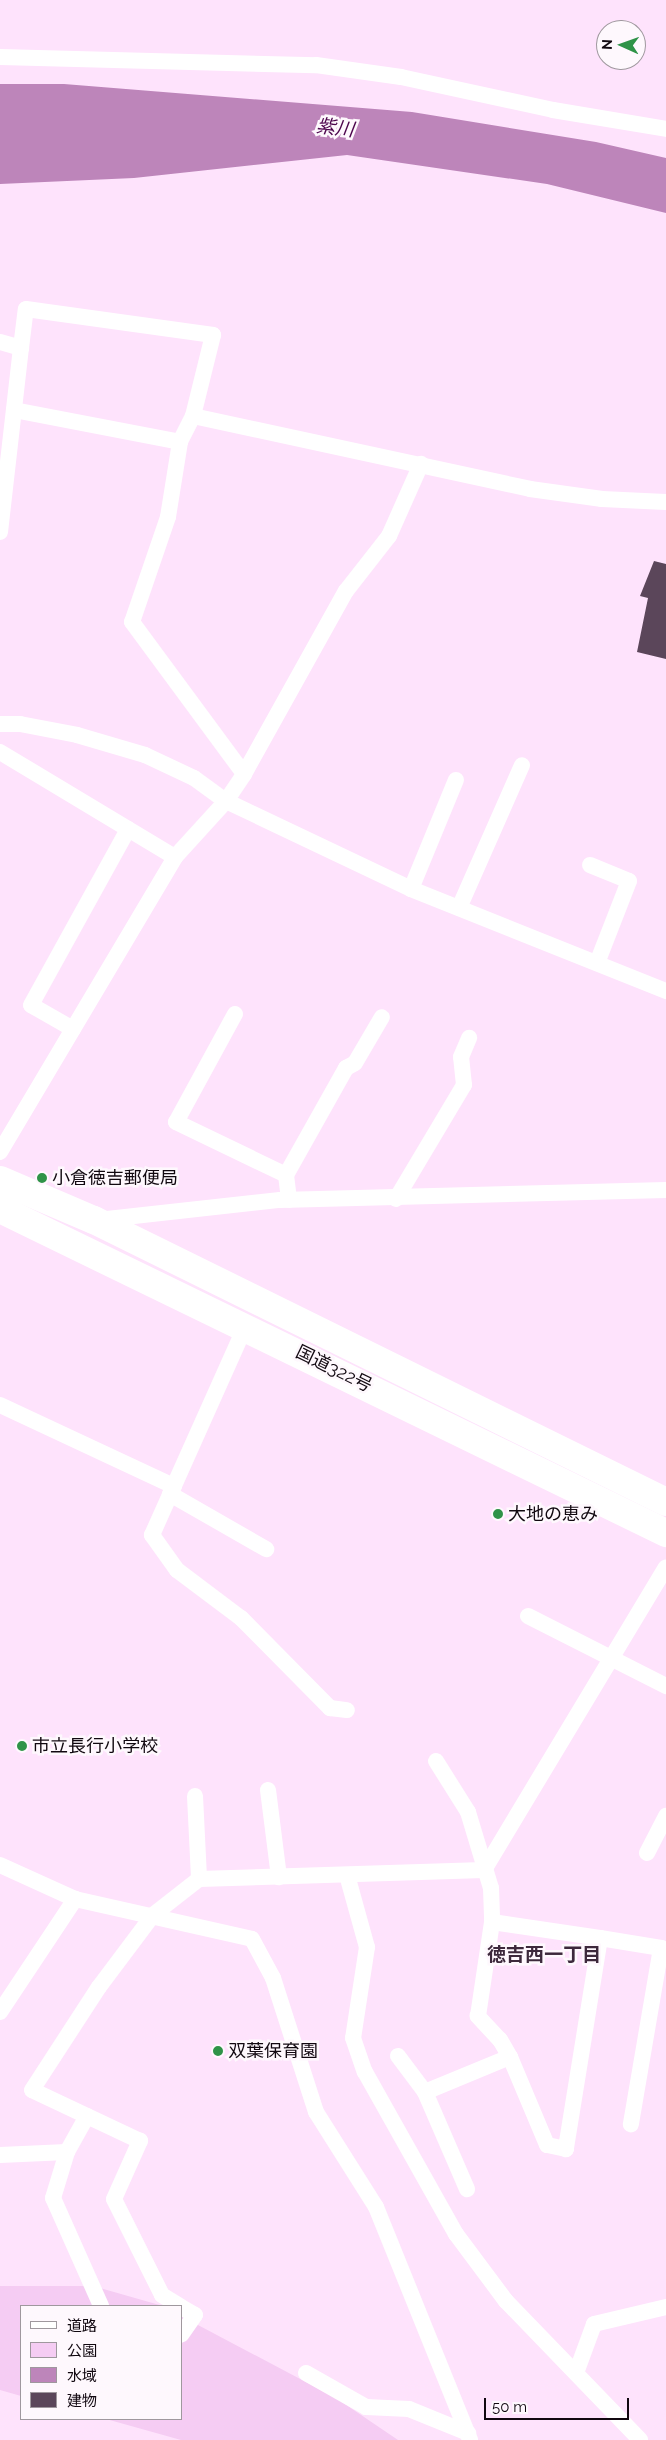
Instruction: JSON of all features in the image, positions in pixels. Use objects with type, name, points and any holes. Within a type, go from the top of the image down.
[{"type":"highway","name":"国道322号","points":[[0,1180],[94,1220],[666,1502]]},
{"type":"highway","name":"国道322号","points":[[0,1209],[666,1533]]},
{"type":"street","points":[[0,57],[316,65],[401,77],[553,110],[666,129]]},
{"type":"street","points":[[0,532],[9,420],[26,310],[213,335],[193,416],[180,442],[168,516],[132,622],[244,774]]},
{"type":"street","points":[[0,342],[21,348]]},
{"type":"street","points":[[193,416],[530,488],[602,499],[666,502]]},
{"type":"street","points":[[9,420],[180,442]]},
{"type":"street","points":[[0,1152],[175,858],[226,801],[244,774],[346,590],[389,536],[421,464]]},
{"type":"street","points":[[0,724],[20,724],[77,735],[145,756],[194,778],[226,801],[411,889],[666,991]]},
{"type":"street","points":[[0,752],[175,858]]},
{"type":"street","points":[[459,908],[522,765]]},
{"type":"street","points":[[411,889],[456,780]]},
{"type":"street","points":[[73,1029],[31,1005],[128,829]]},
{"type":"street","points":[[590,865],[629,881],[597,963]]},
{"type":"street","points":[[235,1014],[176,1122],[286,1175]]},
{"type":"street","points":[[289,1200],[286,1175],[346,1068],[355,1064],[382,1017]]},
{"type":"street","points":[[396,1199],[464,1085],[461,1057],[468,1038]]},
{"type":"street","points":[[94,1220],[289,1200],[396,1199],[666,1190]]},
{"type":"street","points":[[245,1327],[152,1535],[178,1570],[241,1618],[330,1708],[347,1710]]},
{"type":"street","points":[[0,1405],[172,1490],[266,1549]]},
{"type":"street","points":[[484,1870],[666,1567]]},
{"type":"street","points":[[528,1616],[666,1686]]},
{"type":"street","points":[[436,1762],[468,1812],[491,1888],[492,1922],[478,2016],[500,2040],[510,2057],[547,2145],[566,2149],[600,1938]]},
{"type":"street","points":[[268,1790],[279,1876]]},
{"type":"street","points":[[195,1796],[199,1879]]},
{"type":"street","points":[[647,1853],[666,1816]]},
{"type":"street","points":[[0,1865],[75,1899],[252,1939],[272,1978],[316,2112],[376,2207],[469,2436]]},
{"type":"street","points":[[179,2305],[162,2295],[114,2199],[140,2141],[32,2090],[99,1987],[153,1916],[199,1879],[279,1876],[322,1878],[347,1875],[484,1870]]},
{"type":"street","points":[[347,1875],[367,1947],[353,2038],[365,2072],[456,2234],[506,2300],[640,2440]]},
{"type":"street","points":[[0,2012],[75,1899]]},
{"type":"street","points":[[492,1922],[660,1948],[631,2124]]},
{"type":"street","points":[[398,2056],[425,2092],[467,2189]]},
{"type":"street","points":[[425,2092],[510,2057]]},
{"type":"street","points":[[87,2116],[67,2152],[53,2198],[101,2305]]},
{"type":"street","points":[[0,2155],[67,2152]]},
{"type":"street","points":[[182,2307],[195,2316],[182,2334]]},
{"type":"street","points":[[576,2374],[594,2324],[666,2307]]},
{"type":"street","points":[[306,2374],[366,2406],[409,2409],[469,2436]]},
{"type":"green space","points":[[0,2286],[93,2286],[160,2305],[20,2305],[20,2396],[0,2390]]},
{"type":"green space","points":[[182,2317],[336,2398],[398,2440],[181,2440],[110,2420],[182,2420]]},
{"type":"water","name":"紫川","points":[[0,84],[64,84],[412,112],[596,142],[666,158],[666,213],[547,184],[347,155],[134,178],[0,184]]},
{"type":"building","points":[[654,561],[666,564],[666,659],[637,652],[648,598],[640,596]]},
{"type":"place","name":"小倉徳吉郵便局","points":[[42,1178]]},
{"type":"place","name":"大地の恵み","points":[[498,1514]]},
{"type":"place","name":"市立長行小学校","points":[[22,1746]]},
{"type":"place","name":"双葉保育園","points":[[218,2051]]},
{"type":"district","name":"徳吉西一丁目","points":[[544,1955]]}]
